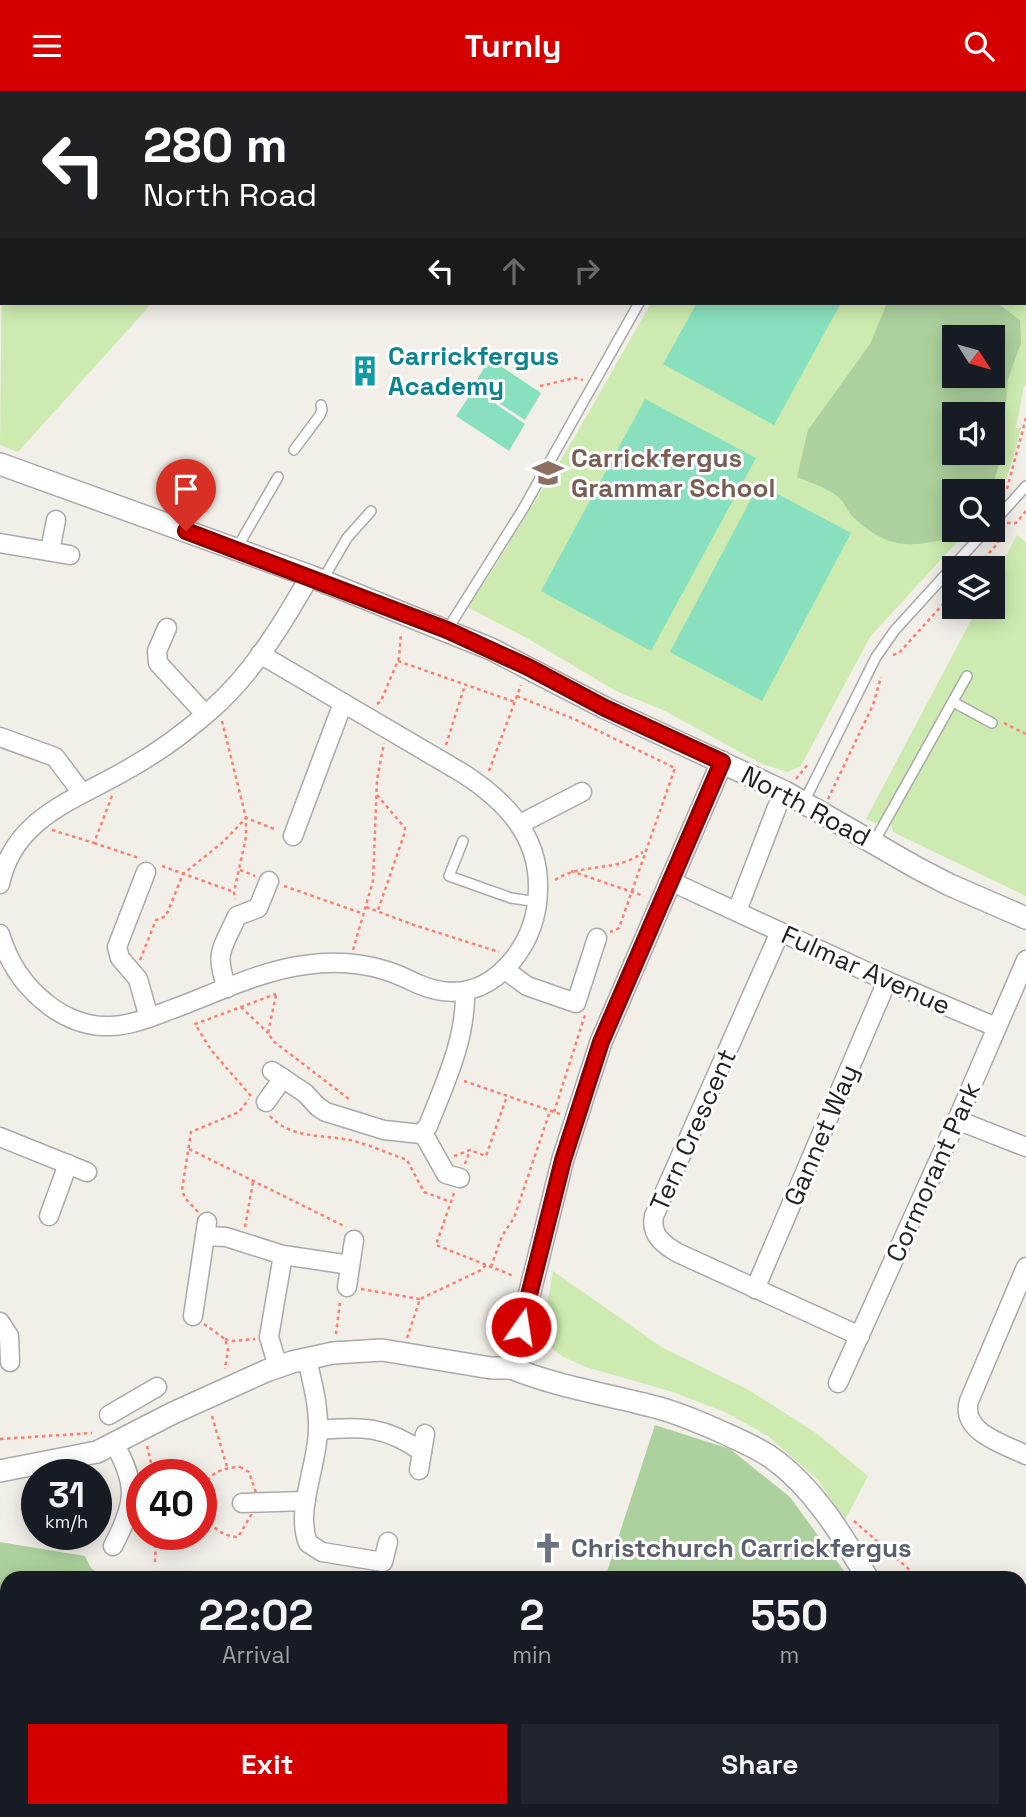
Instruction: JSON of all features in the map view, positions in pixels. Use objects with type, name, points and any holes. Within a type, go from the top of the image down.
[{"type":"street","name":"North Road","points":[[0,464],[316,578],[447,630],[813,806],[950,885],[1026,918]]},
{"type":"street","points":[[50,551],[56,520]]},
{"type":"street","points":[[0,543],[70,555]]},
{"type":"street","points":[[0,884],[11,852],[33,824],[52,809],[117,776],[154,753],[211,709],[260,654],[316,578]]},
{"type":"street","points":[[167,628],[157,650],[158,663],[211,709]]},
{"type":"street","points":[[0,934],[6,965],[37,996],[78,1021],[108,1027],[149,1018],[275,971],[303,965],[350,963],[384,969],[438,991],[465,992],[486,984],[510,963],[530,934],[538,902],[535,859],[530,842],[520,824],[483,787],[260,654]]},
{"type":"street","points":[[293,836],[343,703]]},
{"type":"street","points":[[0,737],[55,757],[82,793]]},
{"type":"street","points":[[511,1368],[579,1106],[601,1042],[722,762]]},
{"type":"street","points":[[520,824],[582,792]]},
{"type":"street","points":[[737,911],[777,807]]},
{"type":"street","points":[[149,1018],[139,982],[120,958],[117,947],[152,866]]},
{"type":"street","points":[[228,988],[219,959],[237,916],[258,908],[269,881]]},
{"type":"street","name":"Fulmar Avenue","points":[[670,881],[887,981],[996,1027]]},
{"type":"street","name":"Tern Crescent","points":[[780,932],[653,1222],[657,1236],[666,1246],[860,1336]]},
{"type":"street","points":[[510,963],[527,986],[576,1003],[597,937]]},
{"type":"street","name":"Cormorant Park","points":[[838,1383],[1026,960]]},
{"type":"street","name":"Gannet Way","points":[[755,1289],[887,981]]},
{"type":"street","points":[[423,1133],[428,1126],[463,1030],[465,992]]},
{"type":"street","points":[[259,1099],[278,1075],[308,1095],[320,1109],[340,1117],[395,1133],[423,1133]]},
{"type":"street","points":[[957,1120],[1026,1147]]},
{"type":"street","points":[[423,1133],[446,1174],[460,1178]]},
{"type":"street","points":[[0,1137],[87,1172]]},
{"type":"street","points":[[49,1216],[68,1164]]},
{"type":"street","points":[[192,1316],[206,1229],[242,1244],[283,1255],[349,1265]]},
{"type":"street","points":[[347,1287],[354,1240]]},
{"type":"street","points":[[278,1367],[269,1338],[283,1255]]},
{"type":"street","points":[[1026,1267],[969,1401],[967,1413],[969,1420],[979,1431],[1026,1455]]},
{"type":"street","points":[[0,1322],[9,1336],[10,1362]]},
{"type":"street","points":[[0,1471],[89,1455],[278,1367],[333,1353],[371,1350],[404,1352],[491,1369],[511,1368],[538,1379],[657,1407],[727,1435],[772,1458],[801,1484],[840,1532],[863,1571]]},
{"type":"street","points":[[307,1359],[315,1394],[318,1430],[306,1501],[306,1540],[318,1551],[383,1562],[388,1542]]},
{"type":"street","points":[[109,1415],[149,1391],[149,1426]]},
{"type":"street","points":[[318,1430],[380,1429],[404,1439],[420,1461],[425,1434]]},
{"type":"street","points":[[113,1546],[128,1511],[132,1491],[129,1472],[115,1445]]},
{"type":"street","points":[[242,1503],[306,1501]]},
{"type":"lane","points":[[447,630],[560,447],[638,305]]},
{"type":"lane","points":[[294,450],[320,415],[321,405]]},
{"type":"lane","points":[[236,549],[278,477]]},
{"type":"lane","points":[[1005,514],[1026,486]]},
{"type":"lane","points":[[316,578],[371,511]]},
{"type":"lane","points":[[813,806],[876,657],[895,630],[975,542]]},
{"type":"lane","points":[[874,843],[967,676]]},
{"type":"lane","points":[[953,702],[992,723]]},
{"type":"lane","points":[[463,841],[449,876],[511,898],[538,902]]},
{"type":"path","points":[[540,386],[575,378],[593,383]]},
{"type":"path","points":[[1007,492],[1026,418]]},
{"type":"path","points":[[1006,523],[1016,523],[1026,511]]},
{"type":"path","points":[[986,556],[998,542]]},
{"type":"path","points":[[886,658],[899,653],[942,605]]},
{"type":"path","points":[[364,716],[381,701],[398,661],[402,612]]},
{"type":"path","points":[[398,661],[515,702]]},
{"type":"path","points":[[483,787],[528,667]]},
{"type":"path","points":[[813,806],[873,705],[883,670]]},
{"type":"path","points":[[443,762],[447,737],[465,685]]},
{"type":"path","points":[[517,696],[574,719],[675,768],[619,927],[597,937]]},
{"type":"path","points":[[211,709],[246,818],[246,837],[234,892],[237,916]]},
{"type":"path","points":[[992,723],[995,718],[1026,734]]},
{"type":"path","points":[[350,963],[375,862],[377,780],[388,730]]},
{"type":"path","points":[[93,843],[111,800],[117,776]]},
{"type":"path","points":[[377,795],[405,828],[378,911]]},
{"type":"path","points":[[246,818],[262,824]]},
{"type":"path","points":[[132,970],[138,965],[156,920],[166,916],[183,874],[223,842],[246,818]]},
{"type":"path","points":[[33,824],[234,892]]},
{"type":"path","points":[[646,850],[630,861],[571,871],[660,903]]},
{"type":"path","points":[[240,870],[363,914]]},
{"type":"path","points":[[366,907],[510,963]]},
{"type":"path","points":[[268,1033],[276,994],[275,971]]},
{"type":"path","points":[[447,1075],[554,1112],[586,1012],[576,1003]]},
{"type":"path","points":[[241,1007],[268,1033],[272,1041],[349,1099],[340,1117]]},
{"type":"path","points":[[439,1161],[470,1150],[486,1156],[507,1095]]},
{"type":"path","points":[[206,1229],[185,1198],[183,1190],[191,1132],[239,1112],[259,1099]]},
{"type":"path","points":[[492,1267],[502,1236],[514,1218],[550,1111]]},
{"type":"path","points":[[189,1149],[356,1232],[354,1240]]},
{"type":"path","points":[[470,1150],[436,1245],[531,1284]]},
{"type":"path","points":[[242,1244],[253,1181]]},
{"type":"path","points":[[333,1353],[341,1300],[347,1287],[420,1299],[481,1270],[486,1265]]},
{"type":"path","points":[[404,1352],[410,1323],[420,1299]]},
{"type":"path","points":[[192,1316],[225,1339],[233,1341],[269,1338]]},
{"type":"path","points":[[225,1339],[228,1349],[215,1396],[228,1468]]},
{"type":"path","points":[[149,1426],[152,1459]]},
{"type":"path","points":[[0,1439],[92,1433]]},
{"type":"path","points":[[854,1520],[911,1571]]},
{"type":"path","points":[[155,1550],[155,1562]]},
{"type":"green space","points":[[1,305],[150,305],[18,452],[0,445]]},
{"type":"green space","points":[[650,305],[1026,305],[1026,386],[1016,428],[1021,428],[1005,481],[942,479],[942,542],[957,542],[870,637],[801,766],[788,772],[762,764],[663,710],[616,691],[525,637],[467,607],[574,438]]},
{"type":"green space","points":[[696,305],[840,305],[774,425],[663,364]]},
{"type":"green space","points":[[886,305],[1000,305],[1020,320],[1021,343],[1008,379],[1005,412],[1005,402],[942,402],[942,465],[999,465],[995,479],[942,479],[942,539],[913,544],[889,541],[853,517],[837,496],[797,477],[808,430],[870,344]]},
{"type":"green space","points":[[490,359],[541,393],[525,420],[473,386]]},
{"type":"green space","points":[[474,389],[525,424],[509,451],[456,416]]},
{"type":"green space","points":[[645,399],[756,458],[651,651],[541,591]]},
{"type":"green space","points":[[759,484],[851,533],[762,701],[670,652]]},
{"type":"green space","points":[[1017,535],[1026,542],[1026,896],[893,832],[891,824],[884,820],[876,823],[866,819],[972,619],[1005,619],[1005,557]]},
{"type":"green space","points":[[553,1271],[663,1348],[749,1390],[816,1433],[868,1476],[845,1520],[818,1480],[768,1436],[727,1413],[673,1392],[586,1367],[563,1357],[548,1345],[543,1329]]},
{"type":"green space","points":[[655,1425],[730,1449],[790,1497],[844,1571],[607,1571]]},
{"type":"green space","points":[[0,1542],[21,1545],[21,1550],[49,1550],[85,1556],[95,1571],[0,1571]]},
{"type":"place","name":"Carrickfergus Academy","points":[[365,371]]},
{"type":"place","name":"Carrickfergus Grammar School","points":[[548,473]]},
{"type":"place","name":"Christchurch Carrickfergus","points":[[548,1548]]},
{"type":"route","points":[[186,531],[447,630],[722,762],[601,1042],[563,1160],[521,1327]]}]
